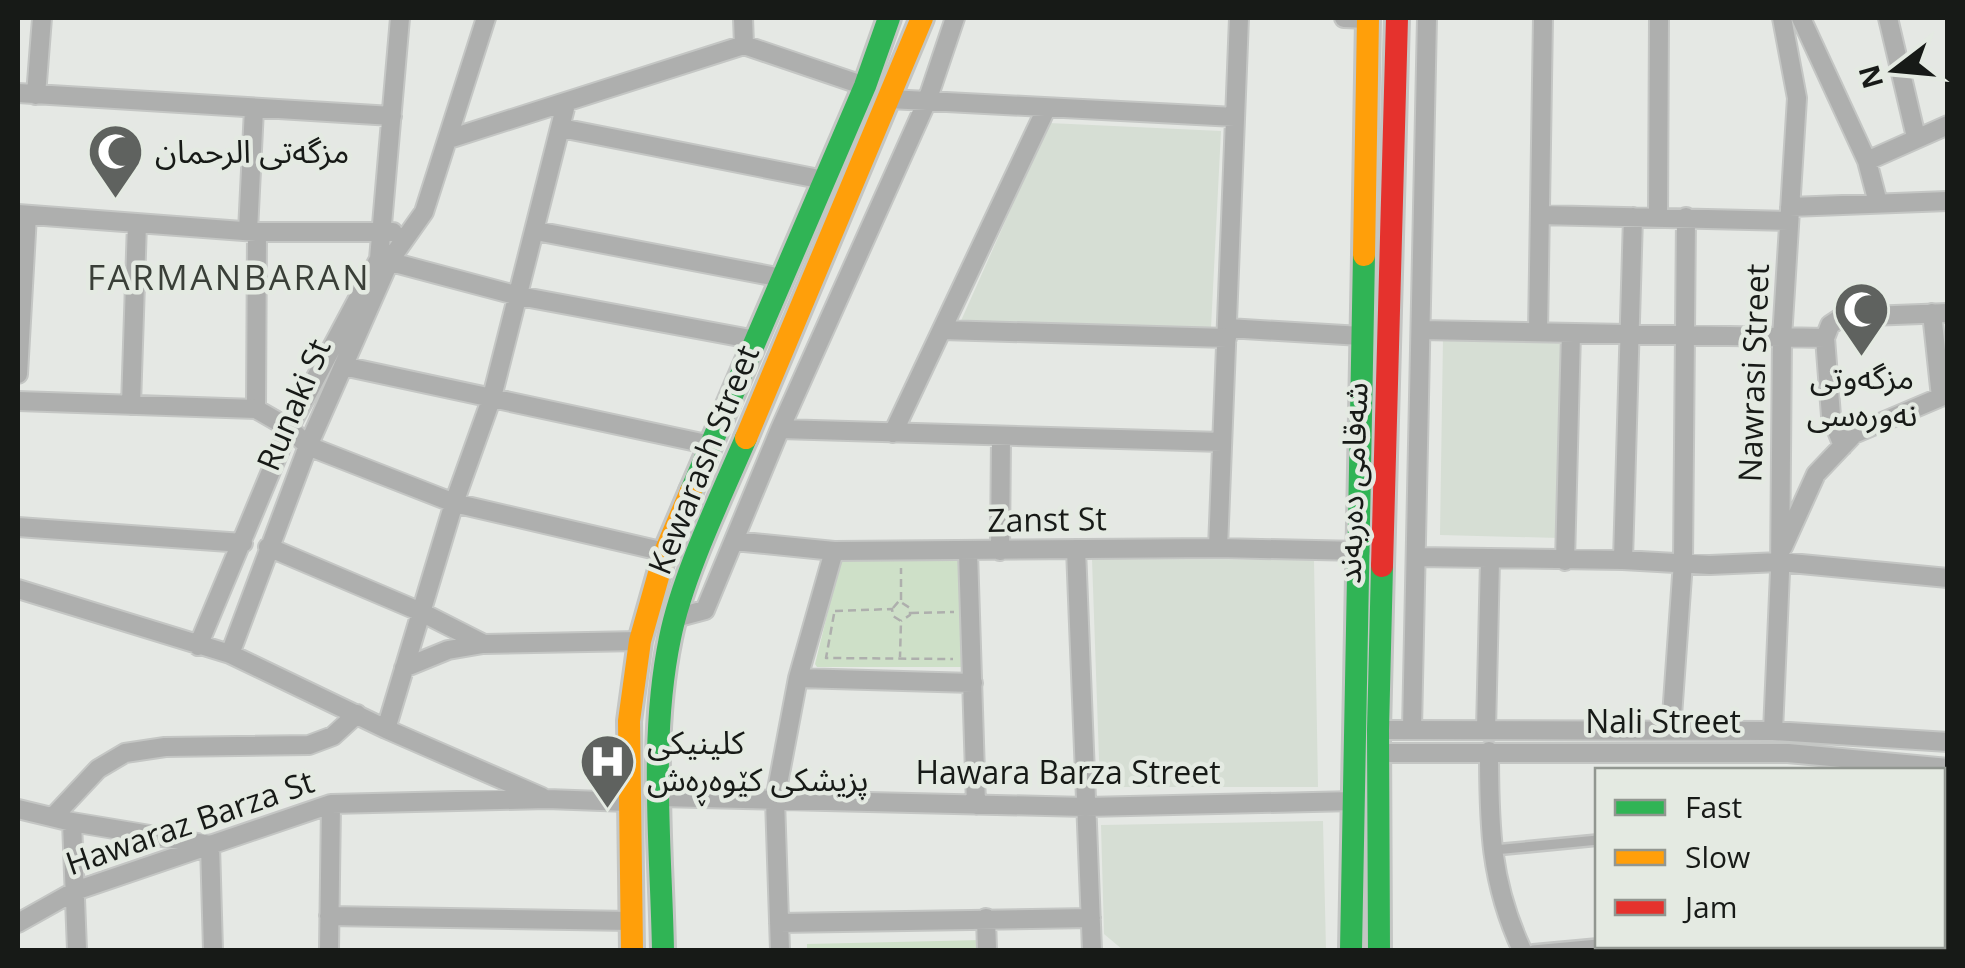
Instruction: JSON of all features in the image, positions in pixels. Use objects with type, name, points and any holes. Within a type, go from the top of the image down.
[{"type":"main road","points":[[892,18],[920,22]]},
{"type":"main road","name":"Kewarash Street","points":[[632,950],[629,720],[640,641],[665,552],[892,18]]},
{"type":"main road","name":"شەقامی دەربەند","points":[[1351,950],[1368,18]]},
{"type":"main road","name":"شەقامی دەربەند","points":[[1379,950],[1378,741],[1397,18]]},
{"type":"main road","name":"Kewarash Street","points":[[663,950],[660,706],[675,618],[732,471],[920,22]]},
{"type":"street","points":[[42,18],[26,94],[392,116]]},
{"type":"street","points":[[400,18],[382,232],[385,260],[519,296],[756,340]]},
{"type":"street","name":"Runaki St","points":[[198,646],[289,428],[385,260],[424,212],[486,18]]},
{"type":"street","points":[[743,18],[744,45]]},
{"type":"street","points":[[675,618],[706,610],[780,429],[927,101],[954,18]]},
{"type":"street","points":[[1218,548],[1239,18]]},
{"type":"street","points":[[1344,18],[1368,18]]},
{"type":"street","points":[[1412,729],[1427,18]]},
{"type":"street","points":[[1538,332],[1543,18]]},
{"type":"street","points":[[1658,217],[1659,18]]},
{"type":"street","name":"Nawrasi Street","points":[[1772,731],[1780,557],[1782,338],[1797,98],[1782,18]]},
{"type":"street","points":[[1801,18],[1867,161],[1878,204]]},
{"type":"street","points":[[1888,18],[1916,137]]},
{"type":"street","points":[[449,139],[744,45],[865,86]]},
{"type":"street","points":[[889,99],[1235,117]]},
{"type":"street","points":[[386,729],[454,503],[492,398],[566,104]]},
{"type":"street","points":[[893,433],[1046,108]]},
{"type":"street","points":[[254,109],[256,409]]},
{"type":"street","points":[[1867,161],[1948,126]]},
{"type":"street","points":[[561,128],[824,180]]},
{"type":"street","points":[[1540,215],[1790,214],[1948,201]]},
{"type":"street","points":[[18,374],[22,215],[252,232],[408,234]]},
{"type":"street","points":[[1623,560],[1633,216]]},
{"type":"street","points":[[1671,730],[1683,562],[1686,217]]},
{"type":"street","points":[[131,405],[137,223]]},
{"type":"street","points":[[536,232],[782,278]]},
{"type":"street","name":"Runaki St","points":[[230,654],[268,547],[385,260]]},
{"type":"street","points":[[1780,557],[1816,474],[1844,446],[1854,434],[1944,396],[1940,313],[1842,317],[1830,324],[1824,338],[1830,416],[1844,446]]},
{"type":"street","points":[[942,330],[1361,336]]},
{"type":"street","points":[[1421,330],[1824,338]]},
{"type":"street","points":[[1566,561],[1571,333]]},
{"type":"street","points":[[343,366],[711,445]]},
{"type":"street","points":[[18,400],[256,409],[289,428],[308,446],[454,503],[665,552]]},
{"type":"street","points":[[780,429],[1222,442]]},
{"type":"street","points":[[1000,436],[1000,551]]},
{"type":"street","points":[[18,527],[242,543]]},
{"type":"street","name":"Zanst St","points":[[734,541],[834,551],[1360,551]]},
{"type":"street","points":[[268,547],[421,612],[484,644]]},
{"type":"street","points":[[1076,549],[1092,950]]},
{"type":"street","points":[[780,950],[775,800],[798,678],[834,551]]},
{"type":"street","points":[[968,552],[976,805]]},
{"type":"street","points":[[1416,558],[1710,565],[1780,557],[1948,578]]},
{"type":"street","points":[[1486,730],[1490,560]]},
{"type":"street","points":[[18,589],[230,654],[547,800]]},
{"type":"street","points":[[404,668],[448,650],[484,644],[640,641]]},
{"type":"street","points":[[798,678],[972,683]]},
{"type":"street","points":[[53,817],[98,770],[124,753],[165,747],[310,745],[333,736],[357,714]]},
{"type":"street","name":"Nali Street","points":[[1378,741],[1412,729],[1772,731],[1948,742]]},
{"type":"street","name":"Nali Street","points":[[1378,741],[1489,751],[1948,768]]},
{"type":"street","points":[[1489,751],[1491,850],[1502,902],[1522,950]]},
{"type":"street","name":"Hawara Barza Street","points":[[660,797],[1086,807],[1355,801]]},
{"type":"street","name":"Hawaraz Barza St","points":[[18,922],[75,890],[330,804],[628,802]]},
{"type":"street","points":[[329,950],[330,804]]},
{"type":"street","points":[[18,808],[72,822],[210,845],[213,950]]},
{"type":"street","points":[[72,822],[77,950]]},
{"type":"street","points":[[330,916],[631,922]]},
{"type":"street","points":[[986,918],[988,950]]},
{"type":"street","points":[[779,923],[1091,918]]},
{"type":"lane","points":[[1491,850],[1595,840]]},
{"type":"lane","points":[[1533,950],[1595,944]]},
{"type":"path","points":[[835,610],[892,609],[900,602],[901,564]]},
{"type":"path","points":[[900,602],[911,612],[954,612]]},
{"type":"path","points":[[837,603],[826,658],[954,659]]},
{"type":"path","points":[[892,609],[894,618],[902,622]]},
{"type":"path","points":[[900,659],[902,622],[911,612]]},
{"type":"shaded area","points":[[1049,123],[1221,131],[1211,328],[960,323]]},
{"type":"shaded area","points":[[1443,338],[1562,342],[1559,538],[1440,535]]},
{"type":"shaded area","points":[[1092,559],[1314,560],[1318,787],[1100,787]]},
{"type":"shaded area","points":[[1323,821],[1326,950],[1123,950],[1104,934],[1101,825]]},
{"type":"green space","points":[[960,558],[962,667],[817,667],[841,559]]},
{"type":"green space","points":[[983,940],[983,950],[807,950],[807,944]]},
{"type":"traffic: fast","points":[[691,491],[865,86],[889,18]]},
{"type":"traffic: fast","points":[[1351,950],[1364,255]]},
{"type":"traffic: fast","points":[[663,950],[658,754],[670,638],[683,589],[746,438]]},
{"type":"traffic: fast","points":[[1379,950],[1382,566]]},
{"type":"traffic: slow","points":[[746,438],[922,18]]},
{"type":"traffic: slow","points":[[1364,255],[1368,18]]},
{"type":"traffic: slow","points":[[632,950],[629,721],[640,641],[665,552],[691,491]]},
{"type":"traffic: jam","points":[[1382,566],[1397,18]]},
{"type":"place","name":"مزگەتی الرحمان","points":[[116,201]]},
{"type":"place","name":"مزگەوتی نەورەسی","points":[[1862,358]]},
{"type":"place","name":"كلینیكی پزیشكی كێوەڕەش","points":[[608,810]]},
{"type":"district","name":"FARMANBARAN","points":[[229,278]]}]
